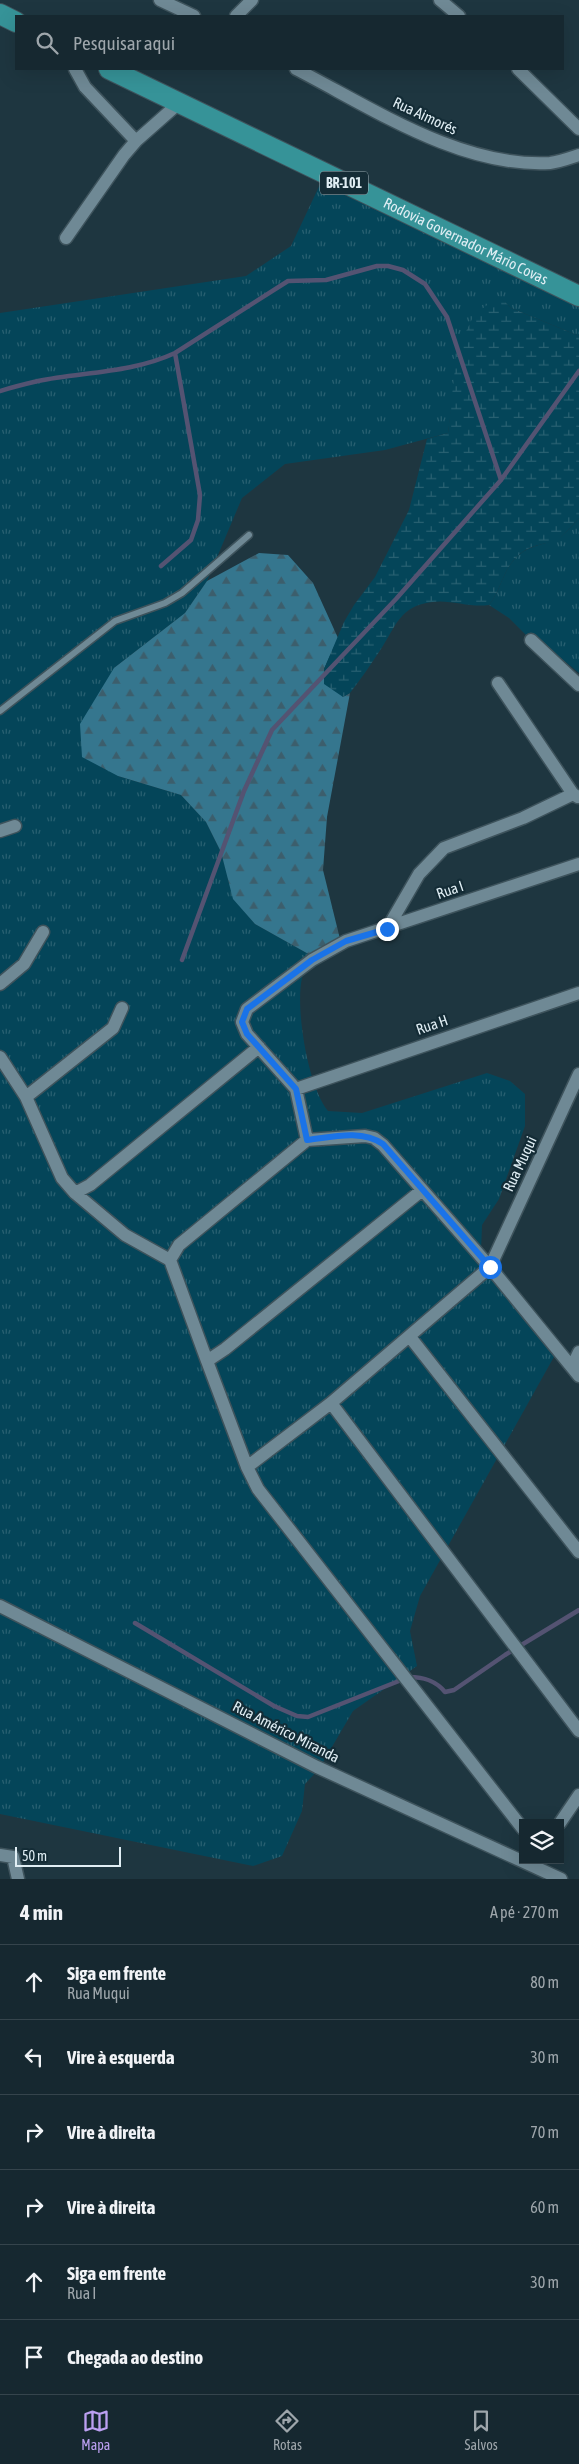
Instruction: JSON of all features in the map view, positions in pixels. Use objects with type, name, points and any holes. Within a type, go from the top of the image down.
[{"type":"main road","points":[[0,14],[15,22]]},
{"type":"main road","name":"Rodovia Governador Mário Covas","points":[[112,70],[579,296]]},
{"type":"street","points":[[160,0],[192,15]]},
{"type":"street","points":[[237,15],[252,0]]},
{"type":"street","points":[[440,0],[458,15]]},
{"type":"street","points":[[76,70],[85,87],[136,140]]},
{"type":"street","name":"Rua Aimorés","points":[[298,70],[437,142],[513,160],[551,163],[579,155]]},
{"type":"street","points":[[519,70],[579,129]]},
{"type":"street","points":[[66,238],[136,140],[179,103]]},
{"type":"street","points":[[531,640],[579,686]]},
{"type":"street","points":[[387,929],[419,874],[444,848],[576,796],[498,683]]},
{"type":"street","points":[[0,831],[15,826]]},
{"type":"street","name":"Rua I","points":[[260,1047],[247,1034],[242,1022],[247,1009],[331,948],[579,864]]},
{"type":"street","points":[[0,984],[24,964],[43,932]]},
{"type":"street","name":"Rua H","points":[[296,1089],[579,993]]},
{"type":"street","points":[[26,1097],[113,1028],[122,1008]]},
{"type":"street","points":[[75,1193],[90,1185],[260,1047],[296,1089],[307,1140]]},
{"type":"street","points":[[0,1057],[26,1097],[62,1178],[75,1193],[126,1235],[170,1260],[247,1467],[258,1489],[519,1824]]},
{"type":"street","name":"Rua Muqui","points":[[490,1267],[579,1074]]},
{"type":"street","points":[[170,1260],[179,1245],[307,1140],[365,1136],[374,1138],[383,1144],[490,1267],[575,1371]]},
{"type":"street","points":[[207,1362],[226,1349],[422,1191]]},
{"type":"street","points":[[247,1467],[331,1403],[490,1267]]},
{"type":"street","points":[[410,1337],[579,1552]]},
{"type":"street","points":[[575,1371],[579,1352]]},
{"type":"street","points":[[331,1403],[579,1731]]},
{"type":"street","name":"Rua Américo Miranda","points":[[0,1606],[317,1767],[519,1857]]},
{"type":"street","points":[[563,1819],[579,1795]]},
{"type":"street","points":[[0,1856],[13,1857],[18,1879]]},
{"type":"street","name":"Rua Américo Miranda","points":[[535,1864],[561,1879]]},
{"type":"lane","points":[[0,711],[115,621],[165,603],[182,593],[249,535]]},
{"type":"green space","points":[[323,178],[579,303],[579,336],[511,308],[499,297],[453,396],[448,433],[385,450],[285,464],[242,498],[207,581],[185,613],[114,668],[118,776],[181,795],[206,822],[221,852],[234,899],[255,924],[312,956],[302,978],[300,1008],[309,1066],[321,1100],[328,1111],[362,1113],[487,1073],[510,1081],[525,1094],[525,1126],[499,1199],[482,1225],[481,1251],[555,1355],[420,1596],[410,1631],[417,1666],[353,1711],[319,1769],[305,1784],[302,1811],[282,1856],[253,1866],[0,1814],[0,313],[246,276],[291,246]]},
{"type":"green space","points":[[499,296],[511,308],[579,336],[579,518],[557,540],[534,546],[518,555],[509,566],[489,605],[482,606],[439,601],[421,604],[406,613],[395,625],[381,649],[350,693],[343,697],[324,684],[324,669],[344,622],[375,577],[409,510],[427,439],[448,433],[457,350],[474,315]]},
{"type":"green space","points":[[579,518],[579,673],[546,646],[528,637],[509,618],[489,605],[509,566],[518,556],[528,549],[559,538]]},
{"type":"green space","points":[[259,553],[288,555],[313,583],[338,638],[324,669],[343,697],[350,693],[327,817],[323,870],[340,939],[312,956],[255,924],[233,899],[221,852],[206,822],[181,795],[118,776],[82,757],[80,724],[114,668],[185,613],[207,581]]},
{"type":"waterway","points":[[0,391],[38,381],[125,368],[159,360],[175,353],[288,281],[326,280],[377,266],[388,266],[403,270],[425,284],[447,317],[501,480]]},
{"type":"waterway","points":[[161,566],[191,540],[198,520],[200,495],[175,353]]},
{"type":"waterway","points":[[182,960],[244,791],[272,730],[396,599],[501,480],[579,371]]},
{"type":"waterway","points":[[135,1623],[274,1706],[297,1716],[308,1717],[409,1677],[428,1680],[445,1692],[454,1690],[505,1655],[579,1610]]},
{"type":"route","points":[[387,929],[346,941],[312,960],[247,1009],[243,1015],[242,1022],[247,1034],[296,1089],[307,1140],[365,1136],[374,1138],[383,1144],[490,1267]]}]
